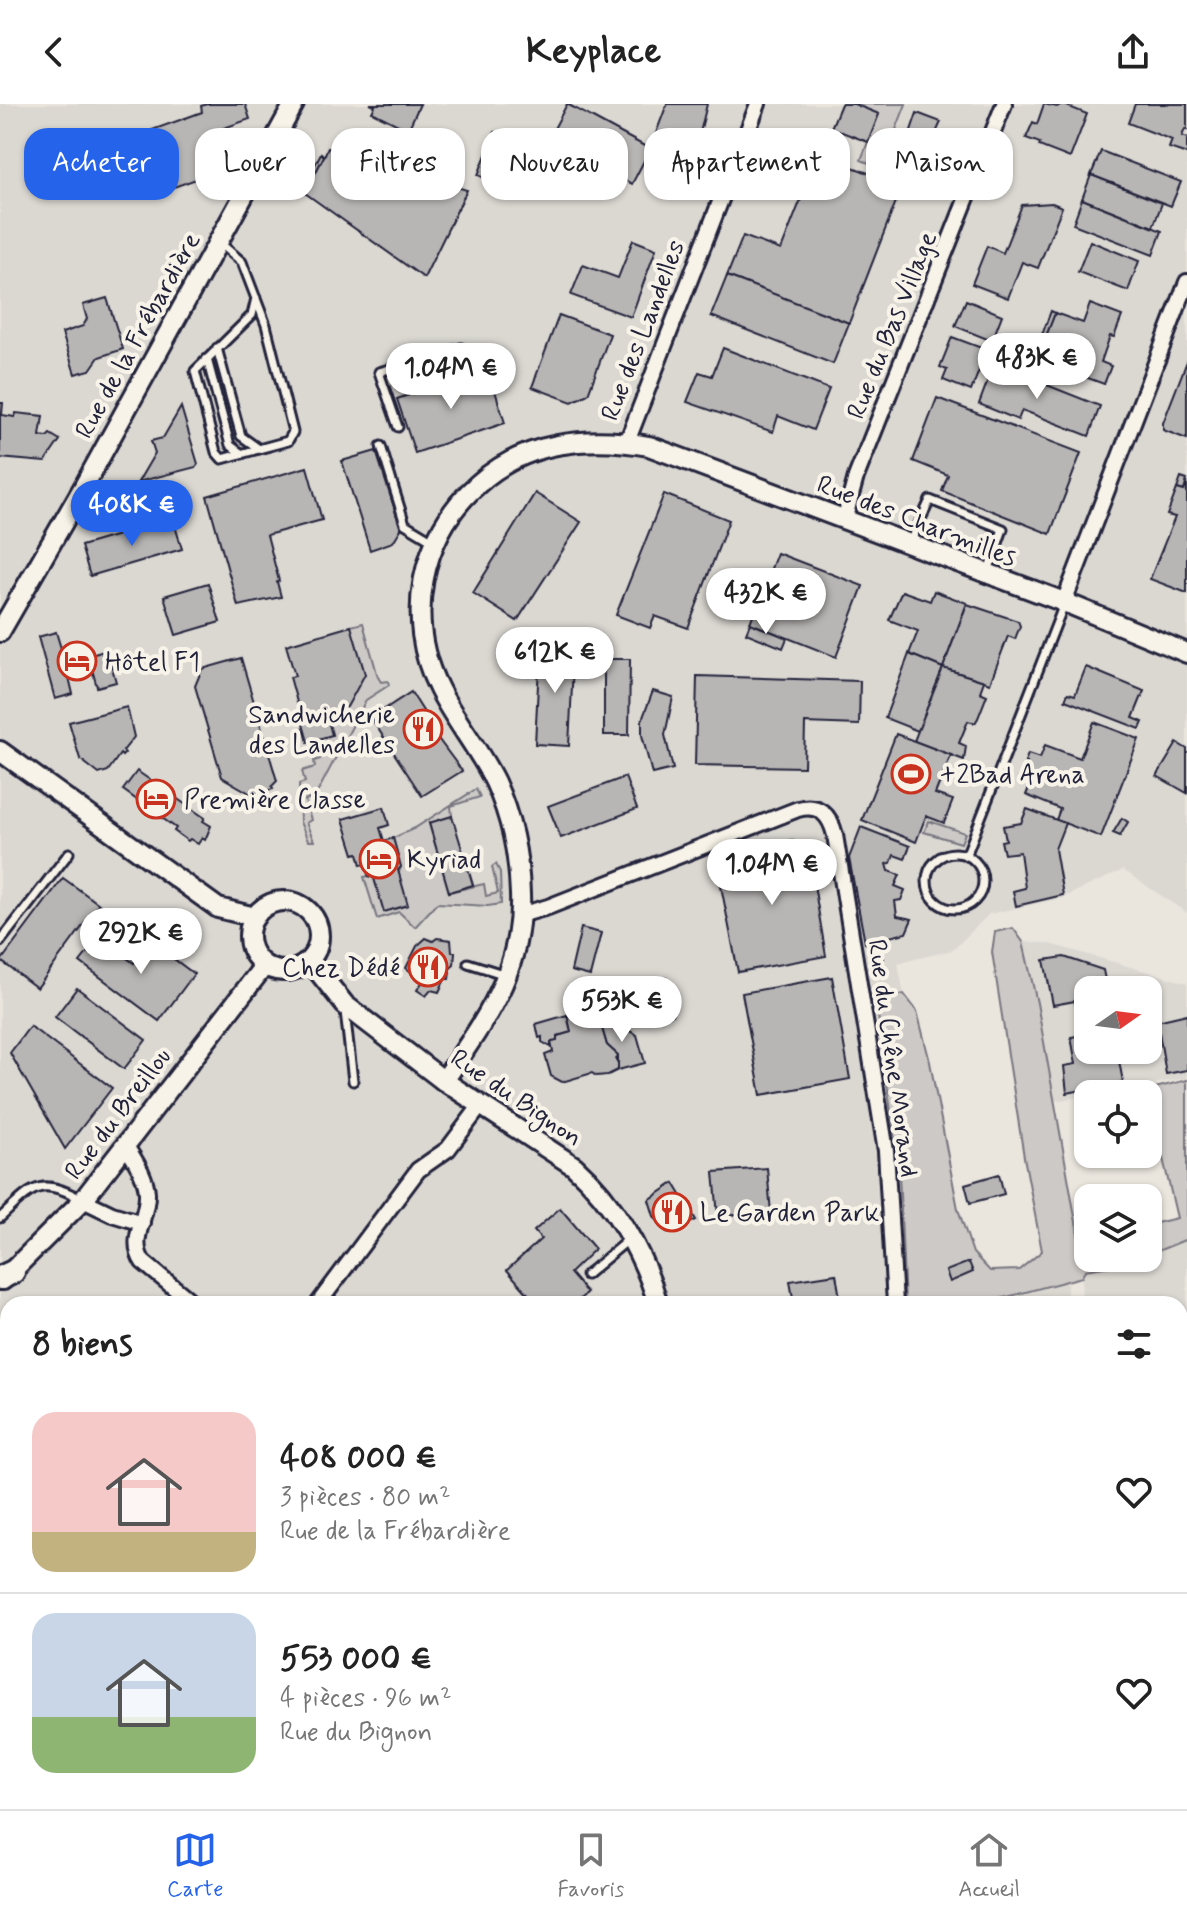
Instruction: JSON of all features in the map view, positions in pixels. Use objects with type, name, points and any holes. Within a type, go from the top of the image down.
[{"type":"street","name":"Rue de la Frébardière","points":[[0,632],[83,488],[294,104]]},
{"type":"street","name":"Rue des Landelles","points":[[444,1081],[492,1007],[508,976],[515,954],[520,915],[517,856],[504,803],[488,768],[439,689],[425,651],[421,627],[421,586],[435,542],[450,514],[469,491],[512,460],[569,442],[627,442],[758,104]]},
{"type":"street","name":"Rue du Bas Village","points":[[844,521],[856,477],[1004,104]]},
{"type":"street","points":[[1064,602],[1187,282]]},
{"type":"street","name":"Rue des Charmilles","points":[[627,442],[649,446],[1064,602],[1187,653]]},
{"type":"street","points":[[0,751],[218,908],[255,917]]},
{"type":"street","name":"Rue du Chêne Morand","points":[[520,915],[562,902],[798,809],[812,807],[827,815],[835,835],[886,1151],[895,1296]]},
{"type":"street","points":[[293,902],[303,906],[317,922],[320,932],[316,952],[310,961],[293,971],[283,972],[264,966],[251,949],[249,938],[255,917],[272,903],[293,902]]},
{"type":"street","name":"Rue du Bignon","points":[[310,961],[345,1005],[444,1081],[574,1166],[604,1196],[650,1275],[656,1296]]},
{"type":"street","name":"Rue du Breillou","points":[[4,1277],[83,1200],[264,966]]},
{"type":"street","points":[[324,1296],[418,1170],[448,1149],[481,1105]]},
{"type":"street","points":[[126,1146],[146,1183],[148,1196],[136,1246],[138,1255],[184,1296]]},
{"type":"street","points":[[83,1200],[112,1214],[142,1223]]},
{"type":"lane","points":[[218,241],[242,262],[256,298],[266,325],[293,432],[288,441],[222,459],[216,452],[195,371],[252,315],[256,298]]},
{"type":"lane","points":[[217,348],[241,436],[259,449]]},
{"type":"lane","points":[[398,427],[379,372],[461,348]]},
{"type":"lane","points":[[207,359],[230,445],[242,454]]},
{"type":"lane","points":[[381,446],[405,524],[435,542]]},
{"type":"lane","points":[[909,545],[930,500],[1003,529],[987,574]]},
{"type":"lane","points":[[966,856],[1064,602]]},
{"type":"lane","points":[[0,942],[69,853]]},
{"type":"lane","points":[[948,854],[966,856],[980,868],[983,886],[974,902],[966,907],[948,908],[933,898],[927,881],[929,872],[948,854]]},
{"type":"lane","points":[[468,963],[508,976]]},
{"type":"lane","points":[[345,1005],[353,1081]]},
{"type":"lane","points":[[0,1218],[31,1190],[42,1186],[54,1187],[83,1200]]},
{"type":"lane","points":[[586,1275],[630,1239]]},
{"type":"shaded area","points":[[0,104],[1187,104],[1187,913],[1123,870],[1062,898],[989,914],[953,950],[898,963],[904,994],[877,1000],[899,1172],[905,1296],[0,1296]]},
{"type":"shaded area","points":[[854,104],[906,104],[897,128],[874,128],[879,114]]},
{"type":"shaded area","points":[[363,623],[378,677],[381,682],[388,681],[389,685],[366,700],[315,797],[305,800],[311,820],[306,823],[314,841],[308,841],[300,822],[299,784],[305,782],[302,771],[315,767],[314,761],[320,759],[314,740],[332,734],[326,713],[351,626]]},
{"type":"shaded area","points":[[476,789],[480,797],[451,806],[452,816],[429,824],[449,892],[484,884],[486,896],[498,893],[492,867],[496,864],[500,872],[501,904],[437,903],[415,927],[399,912],[377,919],[364,877],[373,875],[384,911],[401,867],[393,838],[415,828]]},
{"type":"shaded area","points":[[929,821],[965,833],[961,843],[924,832]]},
{"type":"shaded area","points":[[1013,928],[1023,942],[1074,1211],[1074,1272],[1084,1272],[1082,1277],[1011,1296],[905,1296],[899,1172],[876,1000],[904,994],[917,1011],[958,1209],[973,1253],[990,1271],[1019,1270],[1042,1251],[992,952],[995,932]]},
{"type":"shaded area","points":[[1023,942],[1047,943],[1187,983],[1187,1078],[1162,1082],[1074,1080],[1074,1098],[1055,1101]]},
{"type":"shaded area","points":[[1187,1080],[1187,1239],[1162,1249],[1162,1222],[1177,1218],[1162,1154],[1162,1086]]},
{"type":"shaded area","points":[[1187,1239],[1187,1296],[1081,1296],[1083,1272],[1162,1272],[1162,1249]]},
{"type":"shaded area","points":[[1067,1281],[1067,1296],[1008,1296]]},
{"type":"building","points":[[245,104],[250,119],[224,128],[195,128],[195,180],[179,185],[179,128],[158,128],[202,112],[201,106]]},
{"type":"building","points":[[370,104],[420,104],[409,128],[372,112],[375,106]]},
{"type":"building","points":[[567,104],[611,128],[554,128]]},
{"type":"building","points":[[667,104],[707,104],[701,128],[658,128]]},
{"type":"building","points":[[841,104],[854,104],[879,114],[874,128],[866,128],[866,141],[850,135],[850,128],[831,128]]},
{"type":"building","points":[[1044,104],[1057,107],[1062,104],[1087,114],[1070,158],[1026,138],[1033,122],[1037,124]]},
{"type":"building","points":[[1135,104],[1187,104],[1187,130],[1182,136],[1187,138],[1187,154],[1169,148],[1172,140],[1128,123]]},
{"type":"building","points":[[917,113],[941,122],[938,128],[912,128]]},
{"type":"building","points":[[628,137],[644,146],[644,161],[632,184],[628,182]]},
{"type":"building","points":[[328,148],[331,149],[331,200],[462,200],[424,278],[315,200],[315,173]]},
{"type":"building","points":[[1101,151],[1181,182],[1171,206],[1091,175]]},
{"type":"building","points":[[321,153],[324,156],[315,173],[315,165]]},
{"type":"building","points":[[850,166],[866,172],[866,200],[897,200],[849,323],[727,276],[743,236],[781,250],[801,200],[850,200]]},
{"type":"building","points":[[1091,175],[1162,203],[1153,227],[1082,199]]},
{"type":"building","points":[[1082,199],[1162,231],[1153,255],[1073,224]]},
{"type":"building","points":[[1052,203],[1062,207],[1038,268],[1022,262],[1008,298],[972,284],[987,246],[1003,253],[1022,205]]},
{"type":"building","points":[[633,240],[656,249],[631,317],[571,295],[583,265],[618,278]]},
{"type":"building","points":[[1090,241],[1139,261],[1128,291],[1078,272]]},
{"type":"building","points":[[727,276],[849,323],[833,364],[711,316]]},
{"type":"building","points":[[107,298],[123,349],[99,357],[90,370],[75,374],[62,333],[83,326],[87,319],[83,305]]},
{"type":"building","points":[[966,300],[1002,315],[992,341],[955,326]]},
{"type":"building","points":[[1090,304],[1122,316],[1114,337],[1110,336],[1101,362],[1111,366],[1104,384],[1066,370],[1073,352],[1044,341],[1055,313],[1083,323]]},
{"type":"building","points":[[1051,311],[1055,313],[1044,341],[1040,340]]},
{"type":"building","points":[[559,315],[610,334],[588,394],[572,402],[532,387]]},
{"type":"building","points":[[952,337],[987,350],[971,391],[943,380],[947,370],[940,367]]},
{"type":"building","points":[[723,348],[829,389],[813,430],[778,416],[773,432],[687,402],[699,372],[712,376]]},
{"type":"building","points":[[1187,361],[1187,439],[1163,430],[1163,423]]},
{"type":"building","points":[[994,364],[1100,406],[1089,436],[1022,410],[1018,420],[979,404]]},
{"type":"building","points":[[488,368],[505,423],[415,453],[397,399]]},
{"type":"building","points":[[937,398],[1081,453],[1050,534],[942,491],[948,475],[913,461]]},
{"type":"building","points":[[0,403],[3,403],[2,415],[43,416],[40,436],[50,434],[60,440],[45,462],[0,458]]},
{"type":"building","points":[[181,407],[198,464],[138,482],[155,453],[151,441],[163,438]]},
{"type":"building","points":[[376,451],[401,529],[393,542],[370,550],[342,461]]},
{"type":"building","points":[[307,467],[322,520],[267,535],[281,597],[238,606],[207,496]]},
{"type":"building","points":[[1181,478],[1187,480],[1184,491],[1177,489]]},
{"type":"building","points":[[1187,484],[1187,593],[1150,579],[1175,517],[1167,515],[1177,489],[1184,491]]},
{"type":"building","points":[[535,493],[581,522],[517,621],[473,593]]},
{"type":"building","points":[[664,494],[729,520],[688,628],[655,616],[650,628],[616,615]]},
{"type":"building","points":[[173,519],[182,549],[90,576],[81,546]]},
{"type":"building","points":[[777,553],[863,586],[836,657],[750,623]]},
{"type":"building","points":[[208,583],[220,622],[176,635],[164,596]]},
{"type":"building","points":[[902,591],[930,601],[934,591],[967,603],[943,668],[909,654],[918,631],[889,620]]},
{"type":"building","points":[[967,604],[1018,621],[1020,626],[1015,639],[1008,636],[990,683],[943,668]]},
{"type":"building","points":[[750,623],[787,638],[783,648],[746,633]]},
{"type":"building","points":[[351,626],[365,674],[347,707],[326,713],[332,735],[308,742],[290,677],[295,676],[286,645]]},
{"type":"building","name":"Hôtel F1","points":[[56,632],[63,655],[86,648],[88,656],[107,650],[116,682],[97,687],[91,666],[68,673],[73,694],[55,699],[38,637]]},
{"type":"building","points":[[540,645],[574,646],[569,746],[535,744]]},
{"type":"building","points":[[909,654],[943,668],[918,731],[885,718]]},
{"type":"building","points":[[241,658],[277,781],[273,789],[253,795],[222,777],[195,686],[202,669]]},
{"type":"building","points":[[604,659],[630,659],[629,735],[604,735]]},
{"type":"building","points":[[1086,667],[1144,691],[1133,718],[1143,722],[1140,729],[1065,700],[1068,693],[1075,695]]},
{"type":"building","points":[[943,668],[984,681],[980,692],[987,695],[978,718],[975,723],[968,721],[959,743],[966,746],[964,760],[914,741]]},
{"type":"building","points":[[697,676],[860,681],[859,725],[805,723],[804,767],[695,765]]},
{"type":"building","points":[[653,691],[673,697],[665,735],[673,769],[652,774],[642,735],[642,720]]},
{"type":"building","points":[[411,692],[428,719],[425,721],[462,771],[422,796],[371,718]]},
{"type":"building","points":[[127,707],[134,737],[123,751],[125,753],[120,754],[108,771],[99,774],[80,759],[69,722]]},
{"type":"building","points":[[1094,722],[1139,739],[1101,837],[1056,820],[1060,809],[1026,795],[1031,783],[1019,778],[1028,754],[1040,758],[1045,745],[1080,758]]},
{"type":"building","name":"+2Bad Arena","points":[[896,734],[951,755],[935,794],[953,800],[944,823],[926,816],[916,842],[862,820]]},
{"type":"building","points":[[1177,743],[1187,749],[1187,793],[1157,776]]},
{"type":"building","name":"Première Classe","points":[[137,771],[205,818],[203,821],[211,826],[205,840],[202,838],[198,844],[190,839],[188,841],[174,831],[176,828],[123,790]]},
{"type":"building","points":[[625,777],[637,809],[561,838],[548,806]]},
{"type":"building","name":"Kyriad","points":[[384,807],[389,825],[380,828],[384,841],[393,838],[408,905],[384,912],[373,875],[369,877],[358,853],[354,854],[343,819]]},
{"type":"building","points":[[1027,809],[1065,823],[1055,849],[1063,895],[1016,906],[1013,891],[1025,888],[1020,852],[1004,854],[1001,841],[1006,840],[1003,826],[1021,823]]},
{"type":"building","points":[[452,816],[473,885],[449,892],[429,823]]},
{"type":"building","points":[[1122,818],[1128,822],[1120,836],[1113,833]]},
{"type":"building","points":[[861,827],[910,846],[905,859],[894,855],[891,863],[887,864],[889,871],[900,875],[895,886],[905,890],[901,900],[895,901],[897,916],[912,919],[906,933],[865,943],[849,858]]},
{"type":"building","points":[[791,840],[808,849],[826,956],[738,972],[717,866]]},
{"type":"building","points":[[63,878],[99,904],[37,988],[1,961]]},
{"type":"building","points":[[581,928],[601,933],[590,976],[571,971]]},
{"type":"building","points":[[99,938],[134,963],[150,941],[194,974],[159,1021],[80,962]]},
{"type":"building","name":"Chez Dédé","points":[[426,938],[433,941],[437,938],[451,940],[452,952],[455,952],[454,965],[447,971],[450,972],[449,979],[445,979],[439,992],[431,990],[426,996],[417,990],[423,981],[406,968],[417,946]]},
{"type":"building","points":[[882,954],[883,960],[871,963],[870,957]]},
{"type":"building","points":[[1064,957],[1103,970],[1104,976],[1074,976],[1074,1001],[1053,1005],[1044,960]]},
{"type":"building","points":[[832,977],[850,1079],[761,1095],[742,993]]},
{"type":"building","points":[[666,978],[673,1015],[649,1020],[629,1009],[624,986]]},
{"type":"building","points":[[77,988],[146,1040],[124,1069],[55,1017]]},
{"type":"building","points":[[584,1006],[598,1014],[607,1045],[618,1055],[616,1060],[620,1066],[608,1075],[596,1076],[592,1073],[562,1082],[551,1076],[545,1055],[553,1052],[551,1042],[557,1041],[557,1036],[571,1032],[567,1015],[581,1011]]},
{"type":"building","points":[[598,1014],[637,1035],[645,1063],[618,1070],[618,1055],[607,1045]]},
{"type":"building","points":[[1187,1014],[1187,1070],[1166,1074],[1162,1020]]},
{"type":"building","points":[[567,1015],[571,1032],[557,1036],[551,1047],[542,1042],[536,1024]]},
{"type":"building","points":[[30,1026],[112,1088],[65,1149],[10,1053]]},
{"type":"building","points":[[1120,1064],[1123,1080],[1074,1080],[1074,1092],[1067,1093],[1064,1066]]},
{"type":"building","points":[[767,1168],[771,1213],[718,1216],[714,1172]]},
{"type":"building","points":[[999,1174],[1004,1194],[970,1203],[965,1184]]},
{"type":"building","name":"Le Garden Park","points":[[674,1183],[696,1220],[668,1233],[654,1216],[649,1200]]},
{"type":"building","points":[[560,1208],[595,1249],[570,1273],[587,1293],[583,1296],[530,1296],[507,1270],[541,1239],[534,1231]]},
{"type":"building","points":[[969,1262],[973,1272],[950,1282],[946,1271]]},
{"type":"building","points":[[836,1274],[840,1296],[793,1296],[790,1281]]},
{"type":"place","name":"Hôtel F1","points":[[77,661]]},
{"type":"place","name":"Sandwicherie des Landelles","points":[[423,729]]},
{"type":"place","name":"+2Bad Arena","points":[[911,774]]},
{"type":"place","name":"Première Classe","points":[[156,799]]},
{"type":"place","name":"Kyriad","points":[[379,859]]},
{"type":"place","name":"Chez Dédé","points":[[428,967]]},
{"type":"place","name":"Le Garden Park","points":[[672,1212]]}]
